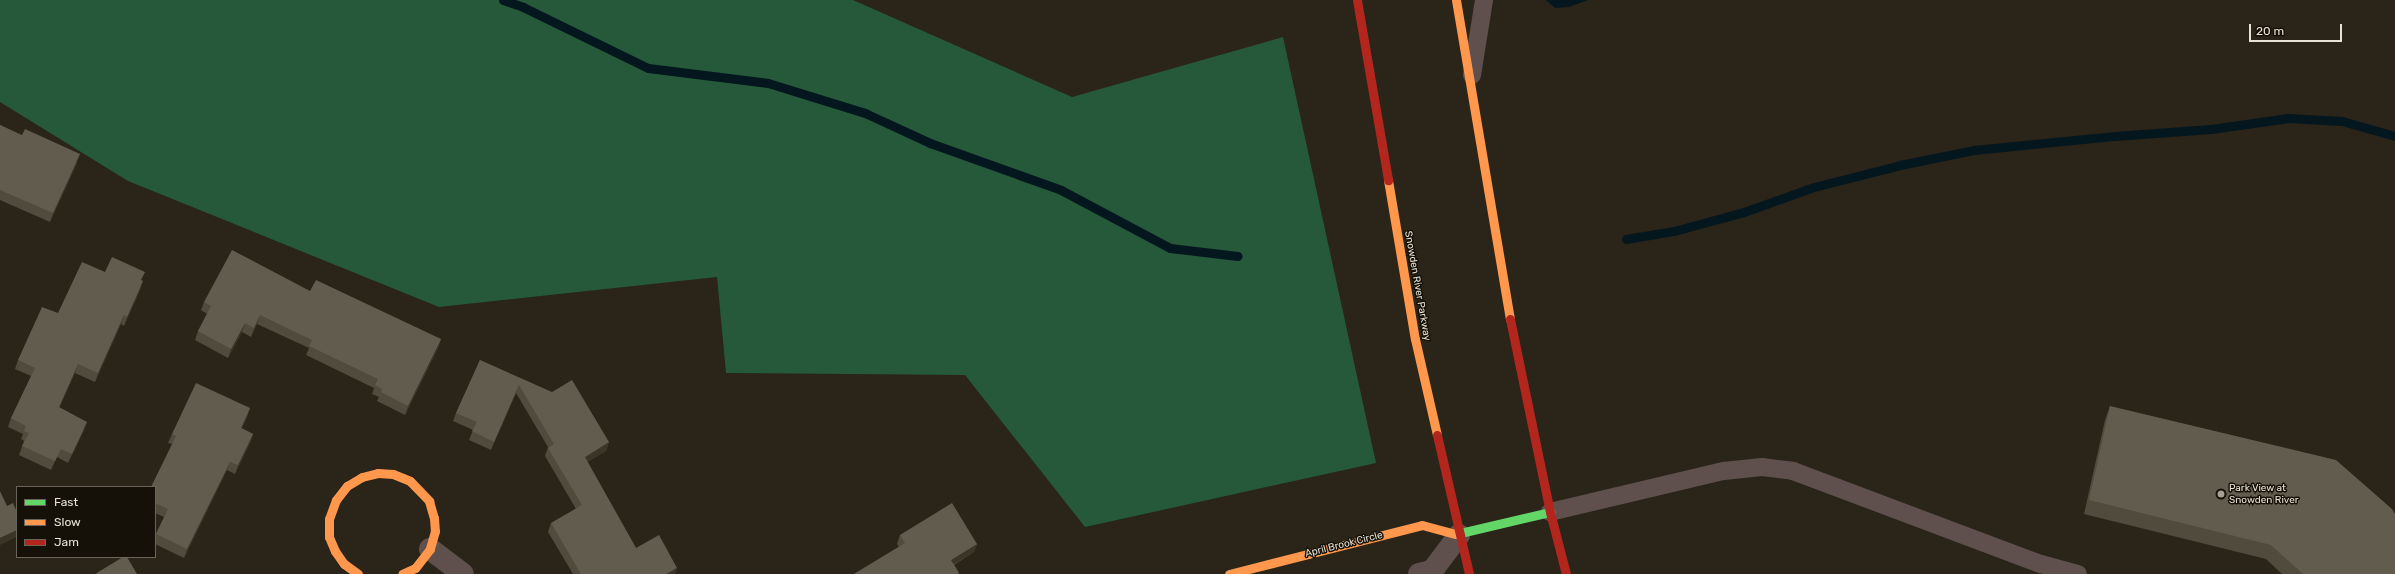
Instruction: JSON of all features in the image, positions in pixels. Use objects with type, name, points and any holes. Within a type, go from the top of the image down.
[{"type":"main road","name":"Snowden River Parkway","points":[[1357,0],[1415,339],[1469,574]]},
{"type":"main road","points":[[1456,0],[1511,322],[1550,512],[1566,574]]},
{"type":"main road","points":[[358,574],[344,564],[335,552],[329,537],[329,519],[336,500],[347,486],[362,477],[378,473],[393,474],[410,481],[422,490],[429,501],[434,518],[435,531],[430,549],[415,568],[402,574]]},
{"type":"main road","name":"April Brook Circle","points":[[1229,574],[1422,525],[1459,535],[1550,512]]},
{"type":"street","points":[[1420,574],[1432,571],[1459,535]]},
{"type":"street","points":[[430,549],[463,574]]},
{"type":"lane","points":[[1470,85],[1484,0]]},
{"type":"lane","points":[[1550,512],[1724,471],[1762,468],[1793,471],[2041,564],[2078,574]]},
{"type":"green space","points":[[0,0],[853,0],[1072,97],[1283,37],[1376,463],[1085,527],[965,375],[726,373],[717,277],[439,307],[128,181],[0,102]]},
{"type":"water","points":[[1546,0],[1588,0],[1569,7],[1555,8]]},
{"type":"building","points":[[0,125],[22,135],[25,129],[80,154],[53,213],[0,190]]},
{"type":"building","points":[[232,250],[310,291],[316,280],[441,339],[408,406],[381,392],[382,389],[375,385],[378,379],[309,346],[312,340],[260,315],[254,328],[245,323],[231,349],[198,331],[211,306],[204,302]]},
{"type":"building","points":[[112,257],[145,272],[141,280],[143,281],[127,317],[124,315],[98,373],[78,364],[59,407],[87,422],[72,454],[61,449],[55,461],[22,446],[29,433],[24,431],[26,426],[11,418],[35,368],[18,360],[42,307],[58,313],[82,262],[105,272]]},
{"type":"building","points":[[480,360],[552,392],[572,380],[609,442],[585,457],[636,548],[659,535],[677,568],[666,574],[581,574],[551,523],[582,505],[548,448],[554,444],[519,385],[494,442],[472,431],[477,422],[456,413]]},
{"type":"building","points":[[196,383],[250,408],[241,428],[253,434],[238,465],[230,462],[187,549],[156,534],[168,509],[156,503],[156,486],[151,486],[176,436],[172,434]]},
{"type":"building","name":"Park View at Snowden River","points":[[2110,406],[2336,460],[2392,509],[2395,514],[2395,574],[2303,574],[2271,545],[2089,500]]},
{"type":"building","points":[[0,491],[7,506],[13,503],[16,510],[16,530],[0,538]]},
{"type":"building","points":[[952,503],[977,544],[951,560],[959,573],[854,574],[905,543],[900,535]]},
{"type":"building","points":[[121,558],[128,558],[137,574],[95,574]]},
{"type":"waterway","points":[[503,0],[523,7],[648,68],[768,83],[865,113],[930,143],[1061,190],[1170,248],[1238,256]]},
{"type":"waterway","points":[[1626,239],[1674,231],[1744,212],[1814,187],[1900,165],[1974,150],[2115,136],[2211,129],[2288,118],[2342,121],[2395,136]]},
{"type":"traffic: fast","points":[[1456,534],[1550,512]]},
{"type":"traffic: slow","points":[[1456,0],[1510,319]]},
{"type":"traffic: slow","points":[[1388,180],[1415,339],[1437,435]]},
{"type":"traffic: slow","points":[[358,574],[344,564],[335,551],[329,537],[329,519],[336,500],[347,486],[362,477],[378,473],[393,474],[410,481],[429,501],[434,518],[435,531],[430,549],[415,568],[402,574]]},
{"type":"traffic: slow","points":[[1229,574],[1422,525],[1456,534]]},
{"type":"traffic: jam","points":[[1357,0],[1388,180]]},
{"type":"traffic: jam","points":[[1510,319],[1550,512],[1566,574]]},
{"type":"traffic: jam","points":[[1437,435],[1469,574]]},
{"type":"place","name":"Park View at Snowden River","points":[[2221,494]]}]
